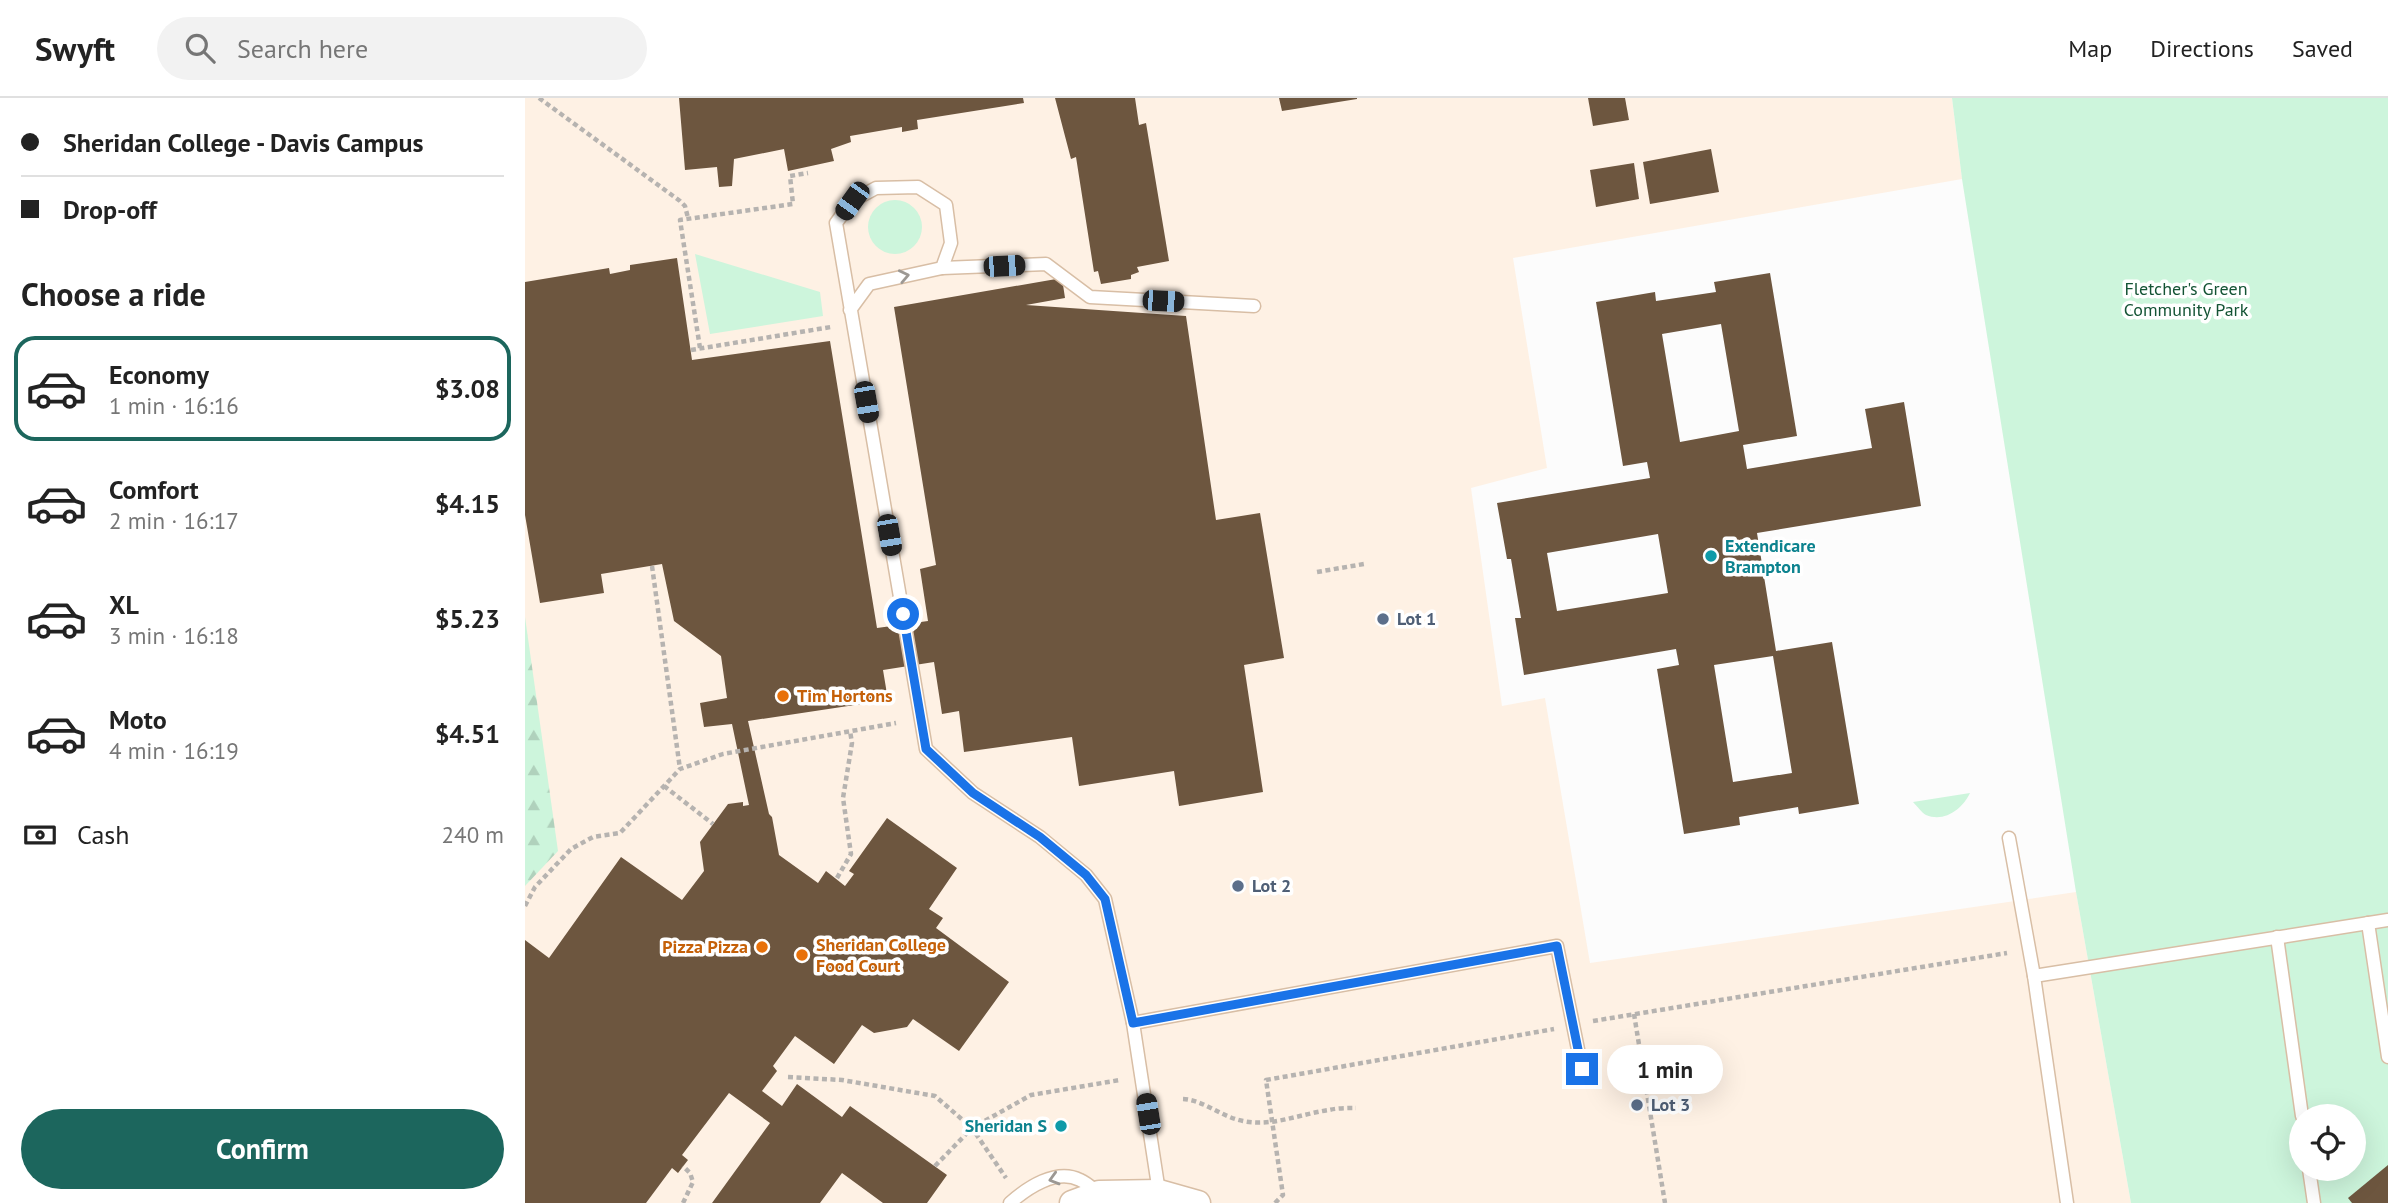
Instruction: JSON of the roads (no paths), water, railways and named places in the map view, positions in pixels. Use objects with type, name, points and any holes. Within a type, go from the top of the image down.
[{"type":"street","points":[[1072,1203],[1098,1194],[1159,1192],[1198,1203]]},
{"type":"lane","points":[[942,268],[951,243],[946,205],[918,187],[876,188],[852,201],[836,223],[926,749],[973,793],[1040,837],[1086,875],[1105,899],[1133,1023],[1159,1192]]},
{"type":"lane","points":[[850,310],[869,284],[942,268],[1046,264],[1090,297],[1254,306]]},
{"type":"lane","points":[[2009,838],[2067,1203]]},
{"type":"lane","points":[[2033,976],[2388,920]]},
{"type":"lane","points":[[2368,923],[2388,1058]]},
{"type":"lane","points":[[2277,937],[2300,1104]]},
{"type":"lane","points":[[1133,1023],[1557,946],[1582,1069]]},
{"type":"lane","points":[[1010,1203],[1051,1178],[1067,1176],[1081,1180],[1098,1194]]},
{"type":"lane","points":[[2311,1181],[2314,1203]]},
{"type":"place","name":"Extendicare Brampton","points":[[1711,556]]},
{"type":"place","name":"Lot 1","points":[[1383,619]]},
{"type":"place","name":"Tim Hortons","points":[[783,696]]},
{"type":"place","name":"Lot 2","points":[[1238,886]]},
{"type":"place","name":"Pizza Pizza","points":[[762,947]]},
{"type":"place","name":"Sheridan College Food Court","points":[[802,955]]},
{"type":"place","name":"Lot 3","points":[[1637,1105]]},
{"type":"place","name":"Sheridan S","points":[[1061,1126]]},
{"type":"park label","name":"Fletcher's Green Community Park","points":[[2186,299]]}]
